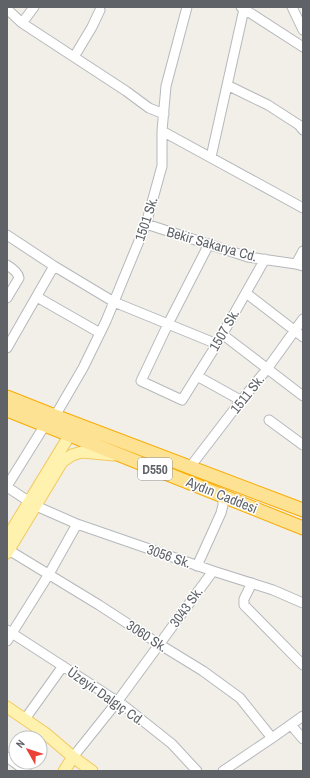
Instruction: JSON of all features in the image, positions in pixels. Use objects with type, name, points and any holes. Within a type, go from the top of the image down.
[{"type":"highway","name":"Aydın Caddesi","points":[[7,397],[50,421]]},
{"type":"highway","name":"Aydın Caddesi","points":[[7,410],[50,421],[73,430],[190,467],[303,510]]},
{"type":"highway","name":"Aydın Caddesi","points":[[73,430],[126,457],[303,528]]},
{"type":"main road","points":[[8,551],[73,430]]},
{"type":"main road","points":[[7,538],[62,462],[72,455],[82,452],[126,457]]},
{"type":"main road","points":[[7,707],[45,733],[92,771]]},
{"type":"main road","points":[[64,771],[73,757]]},
{"type":"street","points":[[22,23],[34,7]]},
{"type":"street","name":"1501 Sk.","points":[[7,487],[83,368],[114,302],[146,224],[162,166],[162,131],[166,86],[187,7]]},
{"type":"street","points":[[292,7],[303,28]]},
{"type":"street","points":[[211,157],[243,8],[303,47]]},
{"type":"street","points":[[7,9],[22,23],[126,91],[149,108],[164,114]]},
{"type":"street","points":[[74,57],[92,27],[100,10]]},
{"type":"street","points":[[227,85],[268,105],[303,130]]},
{"type":"street","points":[[162,131],[303,208]]},
{"type":"street","name":"Bekir Sakarya Cd.","points":[[146,224],[248,256],[300,265]]},
{"type":"street","points":[[7,235],[54,266],[114,302],[217,344]]},
{"type":"street","points":[[168,324],[209,244]]},
{"type":"street","points":[[300,265],[303,251]]},
{"type":"street","name":"1507 Sk.","points":[[168,324],[141,381],[182,400],[217,344],[265,259]]},
{"type":"street","points":[[7,264],[19,275],[19,278],[7,298]]},
{"type":"street","points":[[7,348],[54,266]]},
{"type":"street","points":[[246,293],[303,337]]},
{"type":"street","points":[[36,297],[100,333]]},
{"type":"street","name":"1511 Sk.","points":[[190,467],[268,369],[303,319]]},
{"type":"street","points":[[222,334],[303,396]]},
{"type":"street","points":[[197,376],[242,401]]},
{"type":"street","points":[[269,420],[303,445]]},
{"type":"street","name":"3056 Sk.","points":[[7,487],[32,504],[77,524],[197,566],[273,590],[303,603]]},
{"type":"street","points":[[197,566],[221,513],[223,496]]},
{"type":"street","points":[[7,641],[10,631],[49,574],[77,524]]},
{"type":"street","name":"3060 Sk.","points":[[8,551],[49,574],[203,671],[240,698],[272,738]]},
{"type":"street","name":"3043 Sk.","points":[[73,757],[117,702],[213,571]]},
{"type":"street","points":[[252,583],[244,598],[244,605],[303,665]]},
{"type":"street","name":"Üzeyir Dalgıç Cd.","points":[[10,631],[117,702],[172,744],[197,771]]},
{"type":"street","points":[[25,720],[63,666]]},
{"type":"street","points":[[223,771],[303,716]]},
{"type":"street","points":[[291,725],[303,739]]},
{"type":"street","points":[[7,757],[26,771]]}]
